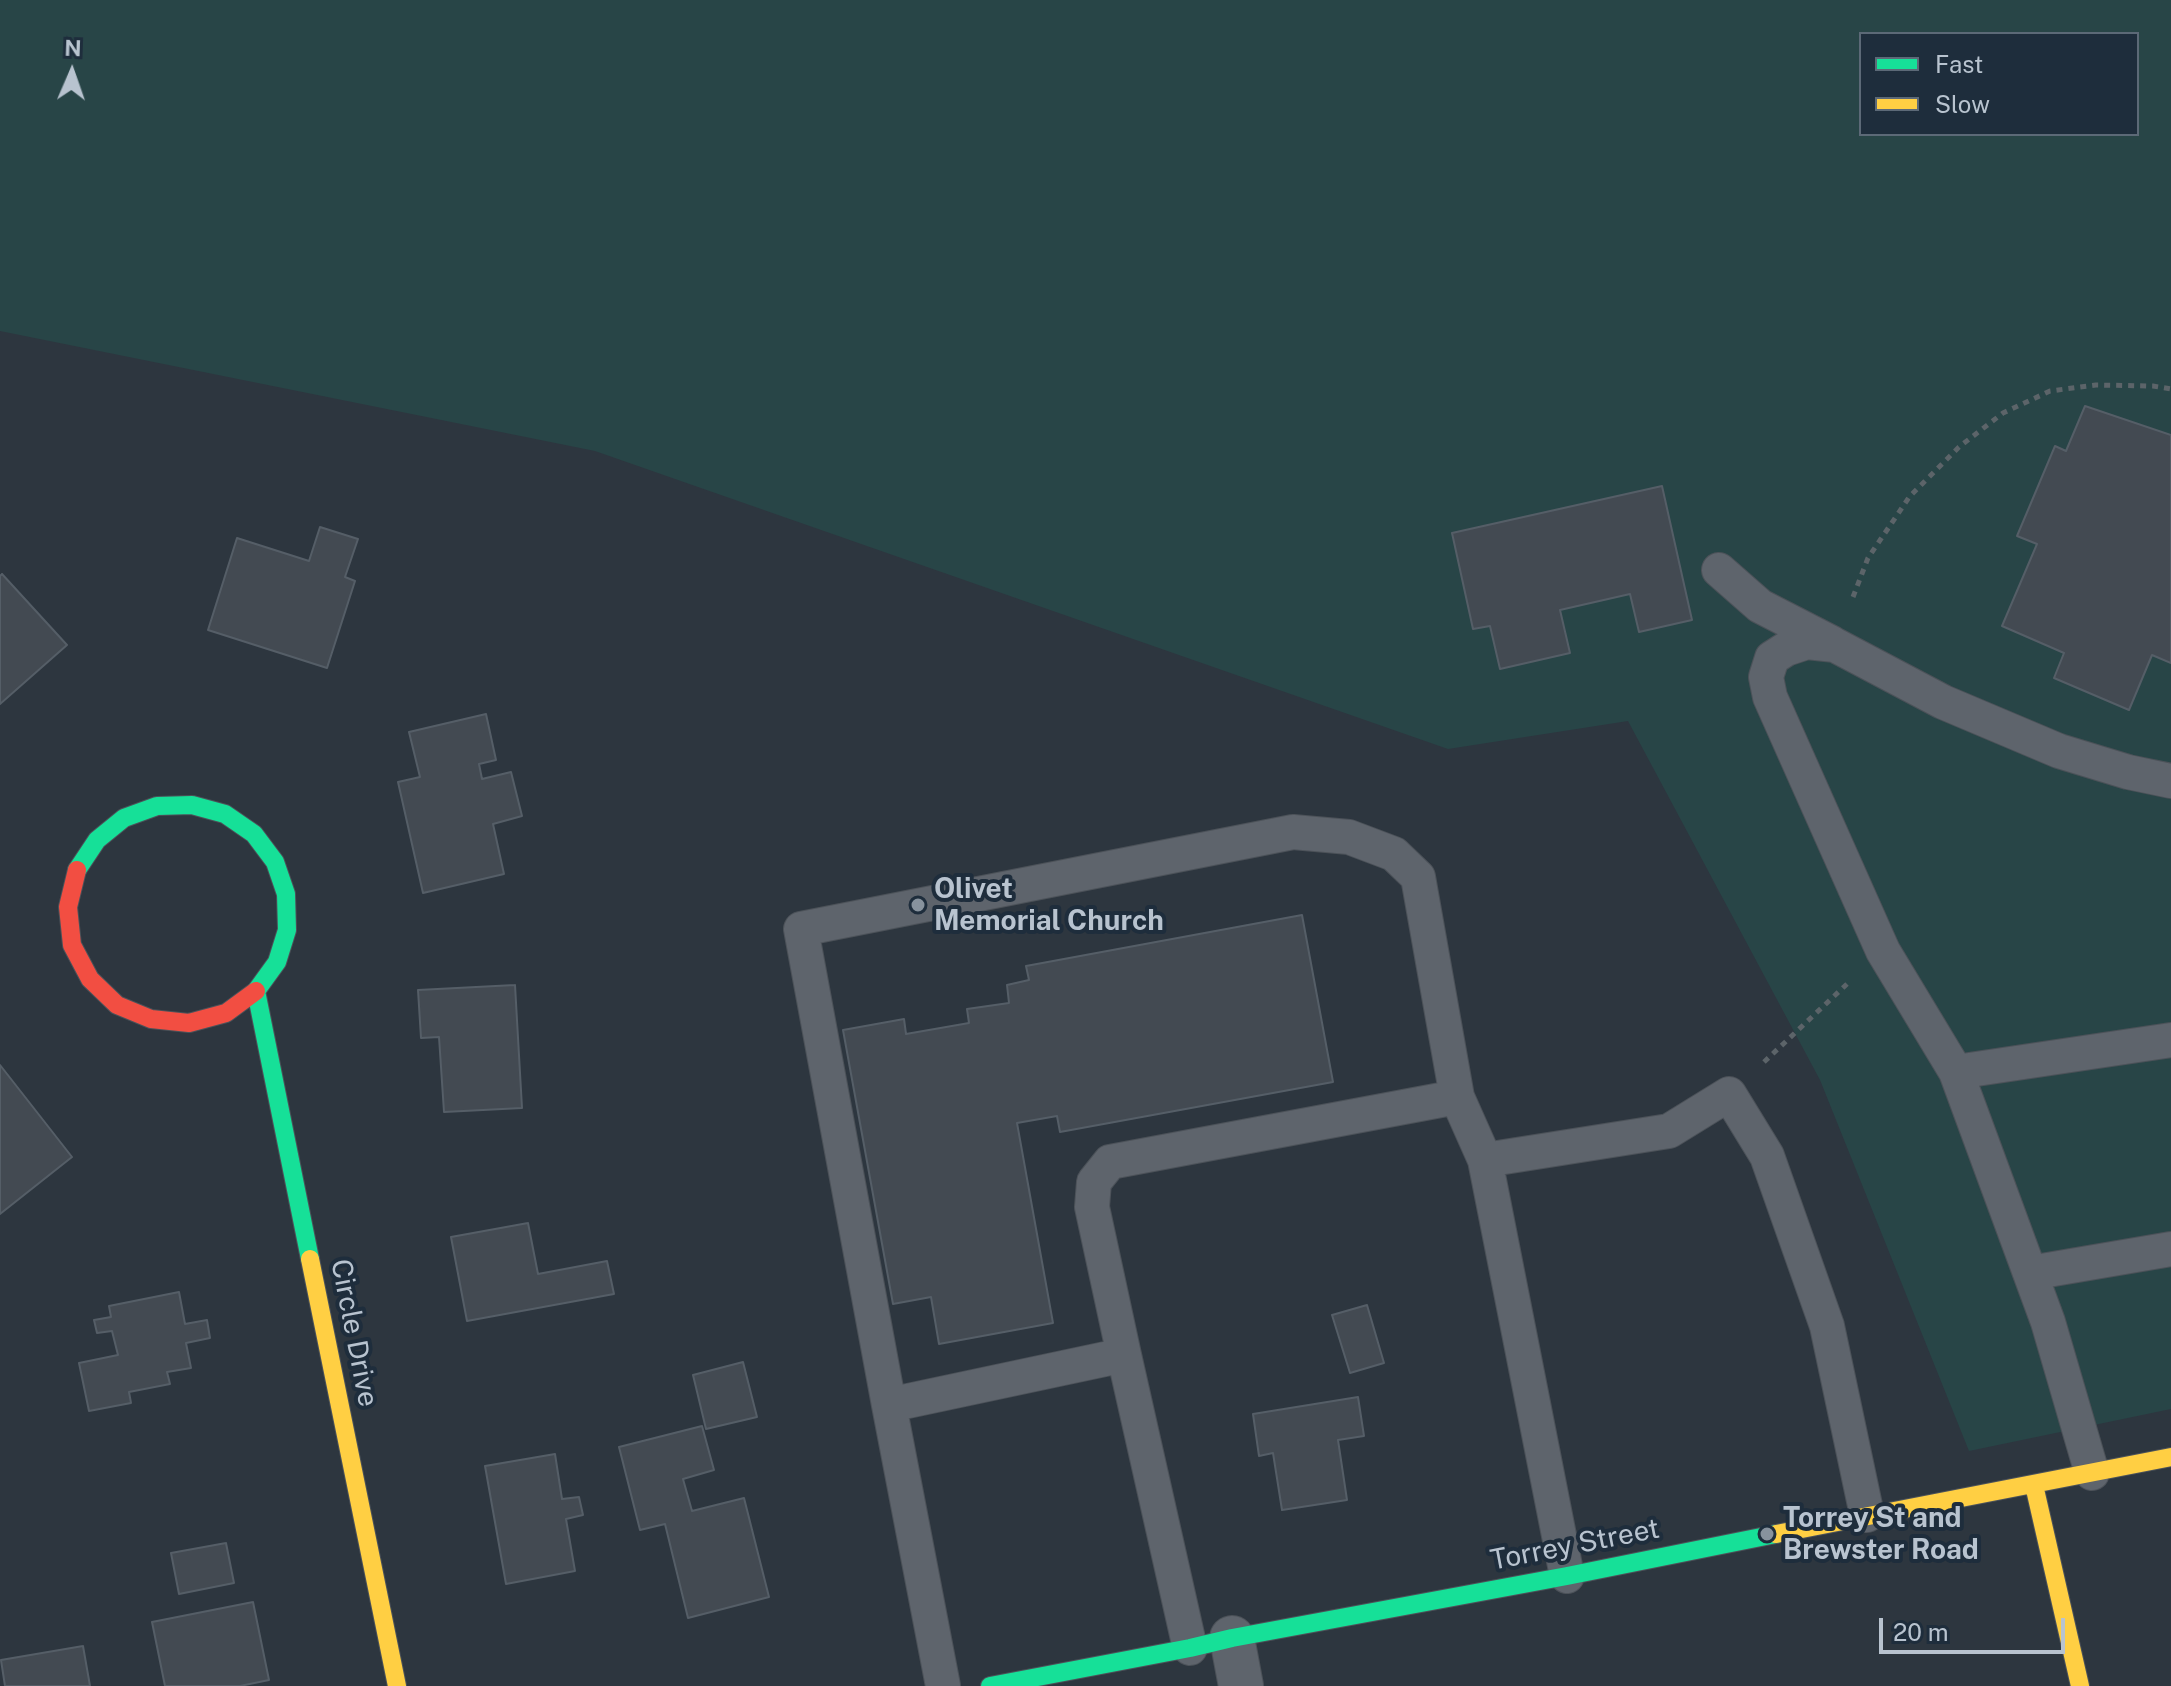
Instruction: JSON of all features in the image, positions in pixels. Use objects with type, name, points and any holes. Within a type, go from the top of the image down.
[{"type":"street","points":[[192,805],[225,814],[254,834],[279,872],[286,894],[287,930],[277,962],[256,991],[226,1013],[189,1023],[151,1019],[117,1005],[90,979],[72,945],[68,907],[76,871],[97,840],[124,818],[157,806],[192,805]]},
{"type":"street","name":"Circle Drive","points":[[256,991],[397,1686]]},
{"type":"street","name":"Torrey Street","points":[[990,1686],[2171,1457]]},
{"type":"street","points":[[2034,1485],[2080,1686]]},
{"type":"street","points":[[1211,1643],[1241,1686]]},
{"type":"lane","points":[[1719,570],[1760,606],[1943,702],[2059,751],[2128,772],[2171,781]]},
{"type":"lane","points":[[1835,645],[1807,642],[1772,658],[1766,677],[1770,697],[1883,951],[1956,1072],[2048,1322],[2092,1473]]},
{"type":"lane","points":[[943,1686],[801,929],[1293,832],[1349,837],[1394,854],[1418,877],[1457,1097],[1485,1160],[1567,1576]]},
{"type":"lane","points":[[1956,1072],[2171,1040]]},
{"type":"lane","points":[[1485,1160],[1669,1131],[1729,1094],[1767,1156],[1827,1326],[1867,1515]]},
{"type":"lane","points":[[1211,1643],[1124,1355],[1092,1207],[1094,1182],[1110,1162],[1457,1097]]},
{"type":"lane","points":[[2030,1273],[2171,1249]]},
{"type":"lane","points":[[889,1405],[1124,1355]]},
{"type":"path","points":[[1835,645],[1868,558],[1910,496],[1959,447],[2003,413],[2050,391],[2096,385],[2171,389]]},
{"type":"path","points":[[1729,1094],[1883,951]]},
{"type":"green space","points":[[0,0],[2171,0],[2171,1409],[1969,1451],[1820,1080],[1628,721],[1448,749],[595,451],[0,331]]},
{"type":"building","points":[[2085,406],[2171,435],[2171,663],[2152,655],[2129,710],[2054,678],[2064,653],[2002,626],[2037,544],[2017,536],[2055,446],[2066,451]]},
{"type":"building","points":[[1662,486],[1692,620],[1639,632],[1630,594],[1560,610],[1570,653],[1500,669],[1490,626],[1473,629],[1452,533]]},
{"type":"building","points":[[320,527],[358,539],[345,577],[355,581],[327,668],[208,630],[237,538],[309,561]]},
{"type":"building","points":[[2,574],[67,645],[0,704],[0,576]]},
{"type":"building","points":[[486,714],[496,760],[479,764],[482,779],[511,772],[522,816],[493,824],[504,874],[423,893],[398,782],[420,777],[409,732]]},
{"type":"building","points":[[1302,915],[1333,1082],[1060,1132],[1057,1116],[1017,1123],[1053,1323],[939,1344],[931,1297],[893,1304],[843,1030],[904,1019],[906,1034],[969,1023],[967,1009],[1009,1003],[1007,985],[1029,980],[1026,966]]},
{"type":"building","points":[[515,985],[522,1108],[444,1112],[439,1037],[421,1038],[418,990]]},
{"type":"building","points":[[0,1065],[72,1157],[0,1214]]},
{"type":"building","points":[[528,1223],[538,1274],[607,1261],[614,1294],[467,1321],[451,1237]]},
{"type":"building","points":[[179,1292],[185,1324],[207,1320],[210,1338],[186,1343],[191,1368],[167,1372],[170,1384],[129,1392],[131,1403],[89,1411],[79,1363],[118,1355],[112,1331],[97,1333],[94,1320],[111,1317],[109,1306]]},
{"type":"building","points":[[1367,1305],[1384,1363],[1350,1373],[1332,1315]]},
{"type":"building","points":[[743,1362],[757,1417],[706,1429],[693,1375]]},
{"type":"building","points":[[1358,1397],[1364,1436],[1338,1440],[1347,1500],[1282,1510],[1273,1453],[1259,1456],[1253,1414]]},
{"type":"building","points":[[702,1426],[714,1470],[683,1479],[692,1511],[744,1498],[769,1597],[688,1618],[665,1524],[640,1530],[619,1447]]},
{"type":"building","points":[[555,1454],[562,1499],[579,1497],[583,1515],[566,1519],[575,1571],[506,1584],[485,1466]]},
{"type":"building","points":[[226,1543],[234,1583],[179,1594],[171,1553]]},
{"type":"building","points":[[253,1602],[269,1680],[240,1686],[165,1686],[152,1622]]},
{"type":"building","points":[[83,1646],[90,1686],[5,1686],[1,1660]]},
{"type":"traffic: fast","points":[[77,870],[97,840],[124,818],[157,806],[192,805],[225,814],[254,834],[275,862],[286,894],[287,930],[277,962],[256,991],[310,1259]]},
{"type":"traffic: fast","points":[[990,1686],[1776,1534]]},
{"type":"traffic: slow","points":[[310,1259],[397,1686]]},
{"type":"traffic: slow","points":[[1776,1534],[2171,1457]]},
{"type":"traffic: slow","points":[[2034,1485],[2080,1686]]},
{"type":"traffic: jam","points":[[77,870],[68,907],[72,945],[90,979],[117,1005],[151,1019],[189,1023],[226,1013],[256,991]]},
{"type":"place","name":"Olivet Memorial Church","points":[[918,905]]},
{"type":"place","name":"Torrey St and Brewster Road","points":[[1767,1534]]}]
